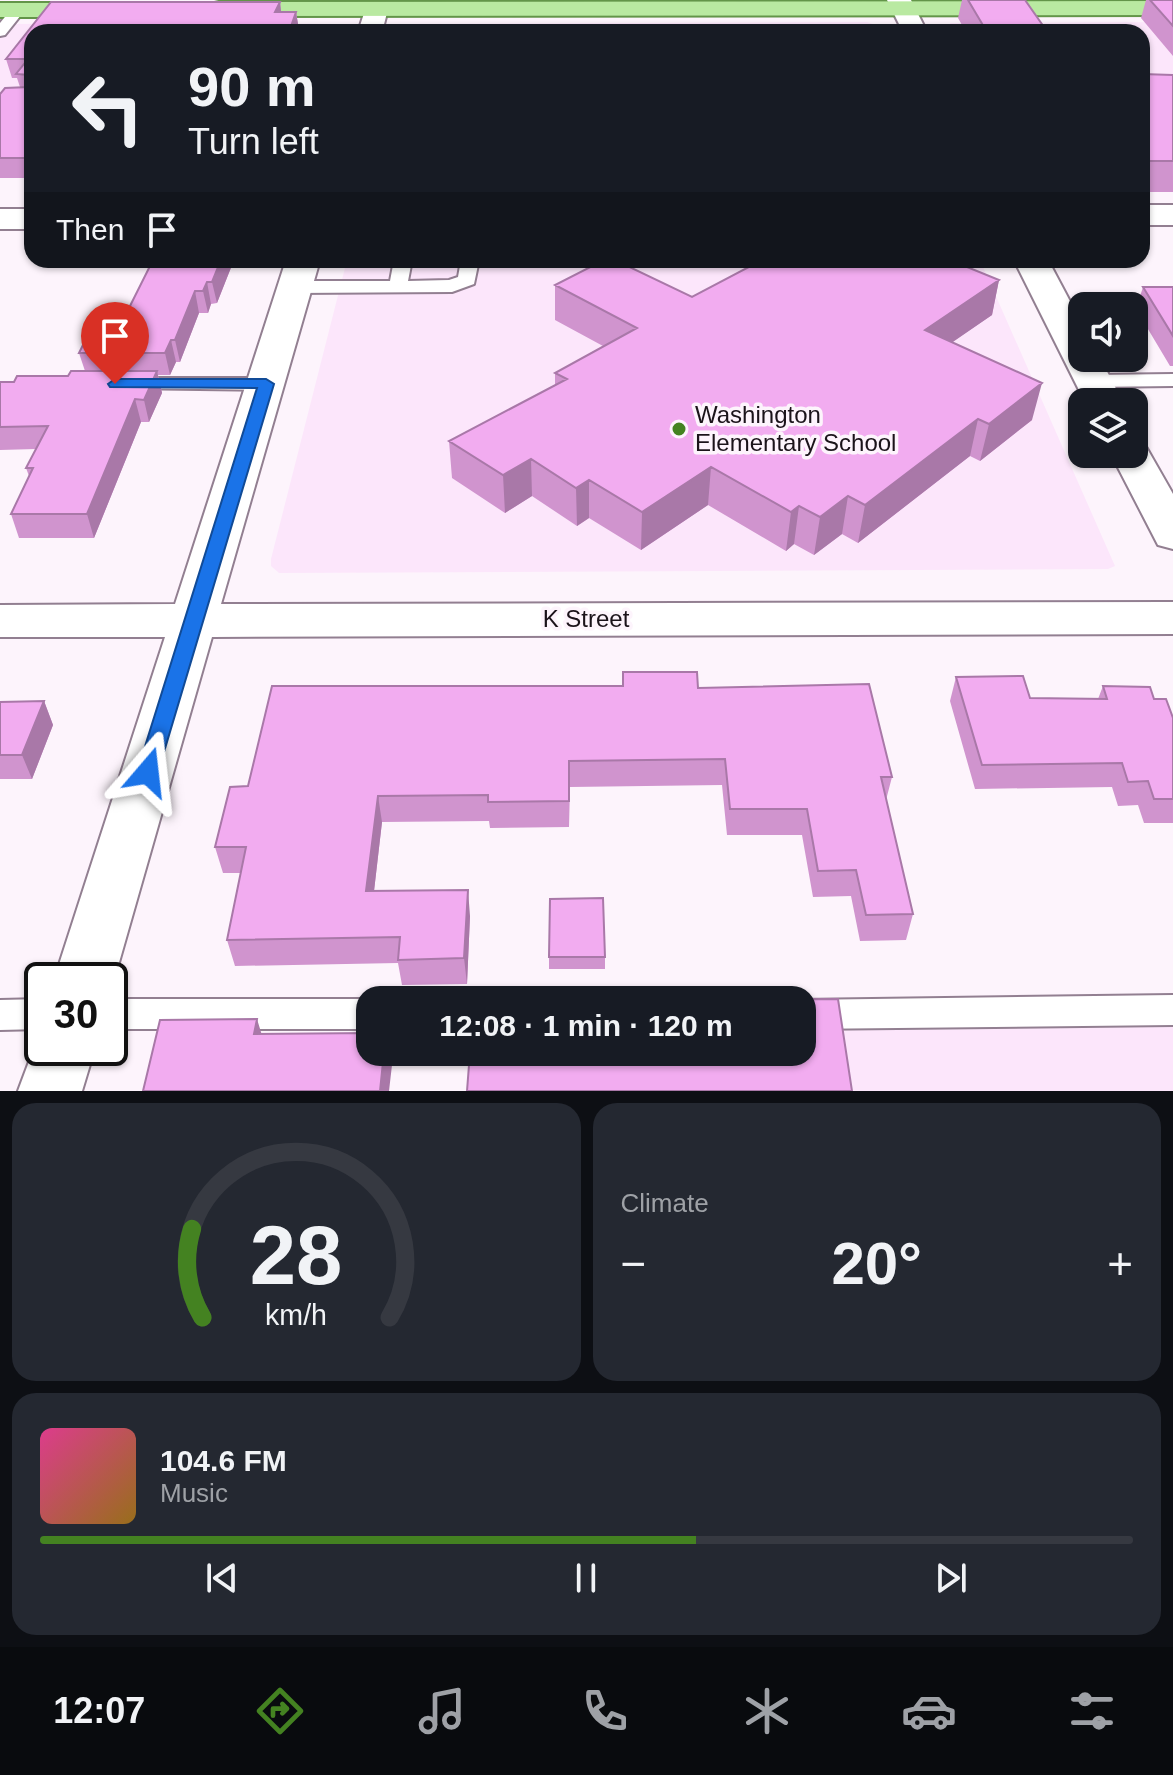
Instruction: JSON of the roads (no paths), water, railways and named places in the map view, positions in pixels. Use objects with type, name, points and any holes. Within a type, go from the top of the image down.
[{"type":"main road","points":[[191,9],[373,21],[901,4],[1173,8]]},
{"type":"main road","points":[[6,12],[128,10]]},
{"type":"street","points":[[901,4],[911,24]]},
{"type":"street","points":[[1150,215],[1173,215]]},
{"type":"street","points":[[0,219],[24,219]]},
{"type":"street","points":[[1035,268],[1096,388]]},
{"type":"street","points":[[90,962],[299,274]]},
{"type":"street","points":[[1138,468],[1173,535]]},
{"type":"street","name":"K Street","points":[[0,621],[1173,618]]},
{"type":"street","points":[[50,1091],[58,1066]]},
{"type":"lane","points":[[398,287],[402,268]]},
{"type":"lane","points":[[299,274],[398,287],[460,284],[467,280],[469,268]]},
{"type":"lane","points":[[1118,388],[1173,380]]},
{"type":"lane","points":[[108,384],[266,384]]},
{"type":"lane","points":[[816,1014],[1173,1010]]},
{"type":"lane","points":[[0,1015],[24,1014]]},
{"type":"lane","points":[[128,1014],[356,1014]]},
{"type":"place","name":"Washington Elementary School","points":[[679,429]]}]
